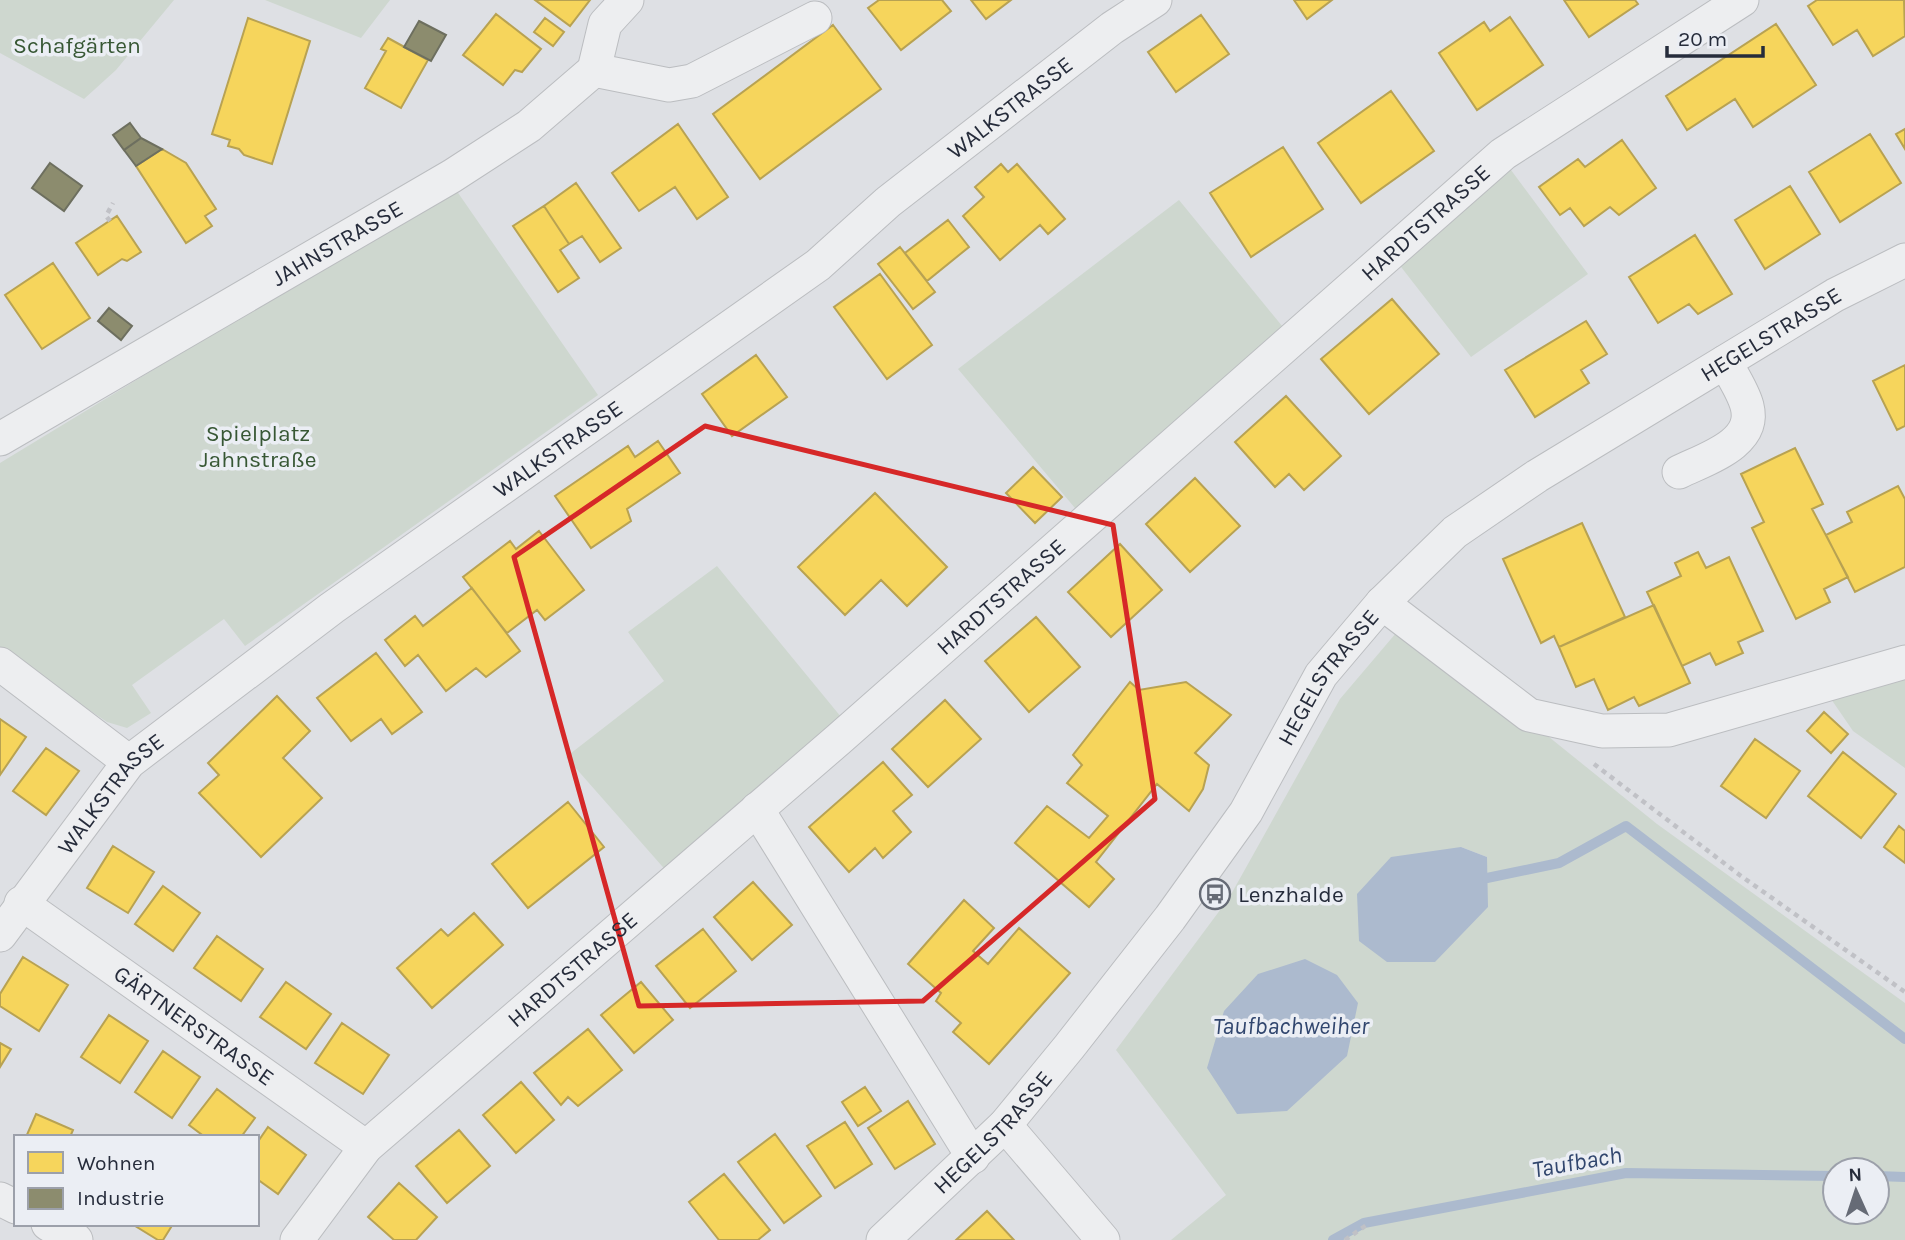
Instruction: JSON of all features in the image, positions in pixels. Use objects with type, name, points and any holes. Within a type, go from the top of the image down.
[{"type":"street","points":[[628,0],[605,24],[594,70],[669,85],[692,81],[815,18]]},
{"type":"street","name":"WALKSTRASSE","points":[[0,935],[21,903],[129,762],[332,608],[818,265],[888,202],[1112,28],[1155,0]]},
{"type":"street","name":"HARDTSTRASSE","points":[[297,1240],[366,1147],[757,809],[1503,154],[1742,0]]},
{"type":"street","name":"JAHNSTRASSE","points":[[0,439],[452,176],[529,125],[594,70]]},
{"type":"street","name":"HEGELSTRASSE","points":[[883,1240],[1005,1125],[1185,897],[1246,812],[1321,676],[1382,603],[1455,532],[1537,475],[1835,295],[1905,260]]},
{"type":"street","points":[[1679,472],[1732,446],[1745,431],[1747,407],[1725,362]]},
{"type":"street","points":[[1382,603],[1529,715],[1602,731],[1669,730],[1905,662]]},
{"type":"street","points":[[0,664],[129,762]]},
{"type":"street","points":[[757,809],[973,1157]]},
{"type":"street","name":"GÄRTNERSTRASSE","points":[[21,903],[366,1147]]},
{"type":"street","points":[[1005,1125],[1103,1240]]},
{"type":"street","points":[[52,1226],[76,1240]]},
{"type":"path","points":[[110,221],[106,216],[113,203]]},
{"type":"path","points":[[1591,761],[1741,876],[1905,992]]},
{"type":"path","points":[[1345,1240],[1368,1224]]},
{"type":"highlighted area","points":[[705,426],[1113,525],[1155,799],[923,1001],[639,1006],[514,557]]},
{"type":"green space","name":"Schafgärten","points":[[0,0],[174,0],[116,70],[84,99],[0,53]]},
{"type":"green space","points":[[265,0],[390,0],[361,38]]},
{"type":"green space","points":[[1508,166],[1588,274],[1471,357],[1398,263]]},
{"type":"green space","name":"Spielplatz Jahnstraße","points":[[454,187],[598,395],[245,646],[224,619],[132,685],[151,713],[127,728],[107,722],[0,650],[0,463]]},
{"type":"green space","points":[[1179,200],[1287,332],[1080,514],[958,369]]},
{"type":"green space","points":[[717,566],[846,723],[669,874],[566,757],[664,681],[628,632]]},
{"type":"green space","points":[[1402,626],[1549,737],[1657,824],[1905,1003],[1905,1240],[1171,1240],[1226,1195],[1116,1050],[1229,898],[1340,699]],"holes":[[[1461,847],[1487,857],[1487,907]]]},
{"type":"green space","points":[[1905,672],[1905,768],[1853,731],[1829,696]]},
{"type":"water","name":"Taufbachweiher","points":[[1461,847],[1487,857],[1488,907],[1435,962],[1387,962],[1359,941],[1357,894],[1391,857]]},
{"type":"water","name":"Taufbachweiher","points":[[1305,959],[1337,975],[1358,1003],[1347,1056],[1287,1111],[1237,1114],[1207,1068],[1224,1011],[1258,974]]},
{"type":"building: Wohnen","points":[[535,0],[590,0],[570,26]]},
{"type":"building: Wohnen","points":[[879,0],[942,0],[951,11],[901,50],[868,8]]},
{"type":"building: Wohnen","points":[[971,0],[1011,0],[986,19]]},
{"type":"building: Wohnen","points":[[1294,0],[1332,0],[1307,19]]},
{"type":"building: Wohnen","points":[[1564,0],[1635,0],[1638,4],[1589,37]]},
{"type":"building: Wohnen","points":[[1817,0],[1904,0],[1905,36],[1873,56],[1857,30],[1833,45],[1808,6]]},
{"type":"building: Wohnen","points":[[496,14],[541,49],[522,72],[515,70],[503,85],[463,55]]},
{"type":"building: Wohnen","points":[[1201,15],[1229,54],[1176,92],[1148,52]]},
{"type":"building: Wohnen","points":[[1510,17],[1543,65],[1477,110],[1439,53],[1484,22],[1490,31]]},
{"type":"building: Wohnen","points":[[248,18],[310,41],[272,164],[244,155],[239,149],[228,146],[230,140],[212,134]]},
{"type":"building: Wohnen","points":[[545,18],[564,32],[553,46],[534,32]]},
{"type":"building: Wohnen","points":[[1776,24],[1816,85],[1753,127],[1735,99],[1687,130],[1666,96]]},
{"type":"building: Wohnen","points":[[833,25],[881,89],[760,179],[713,114]]},
{"type":"building: Wohnen","points":[[388,38],[428,60],[401,108],[365,88],[386,51],[381,49]]},
{"type":"building: Wohnen","points":[[1391,91],[1434,151],[1361,203],[1318,143]]},
{"type":"building: Wohnen","points":[[678,124],[728,197],[697,219],[675,187],[639,211],[612,173]]},
{"type":"building: Wohnen","points":[[1905,129],[1905,149],[1896,134]]},
{"type":"building: Wohnen","points":[[1870,134],[1901,183],[1840,222],[1809,172]]},
{"type":"building: Wohnen","points":[[1622,140],[1656,188],[1619,215],[1610,207],[1584,226],[1570,208],[1560,215],[1539,187],[1578,159],[1585,167]]},
{"type":"building: Wohnen","points":[[1283,147],[1323,209],[1251,257],[1210,193]]},
{"type":"building: Wohnen","points":[[162,149],[186,163],[216,209],[205,216],[212,226],[186,243],[136,166]]},
{"type":"building: Wohnen","points":[[1001,164],[1008,172],[1017,164],[1065,219],[1048,234],[1040,225],[1000,260],[963,216],[984,197],[975,187]]},
{"type":"building: Wohnen","points":[[576,183],[621,248],[600,262],[582,236],[569,244],[544,206]]},
{"type":"building: Wohnen","points":[[1790,186],[1820,234],[1765,269],[1735,220]]},
{"type":"building: Wohnen","points":[[544,206],[569,244],[560,250],[579,278],[558,292],[513,226]]},
{"type":"building: Wohnen","points":[[117,216],[141,252],[127,261],[122,259],[98,275],[76,243]]},
{"type":"building: Wohnen","points":[[948,220],[969,247],[927,281],[905,253]]},
{"type":"building: Wohnen","points":[[1695,235],[1732,294],[1698,314],[1689,304],[1658,323],[1629,277]]},
{"type":"building: Wohnen","points":[[900,247],[935,292],[913,309],[878,264]]},
{"type":"building: Wohnen","points":[[53,263],[90,318],[42,349],[5,295]]},
{"type":"building: Wohnen","points":[[880,274],[932,345],[887,379],[834,307]]},
{"type":"building: Wohnen","points":[[1392,299],[1439,354],[1369,414],[1321,359]]},
{"type":"building: Wohnen","points":[[1586,321],[1607,354],[1581,370],[1589,383],[1535,417],[1505,370]]},
{"type":"building: Wohnen","points":[[756,355],[787,397],[732,436],[702,394]]},
{"type":"building: Wohnen","points":[[1905,365],[1905,426],[1897,430],[1873,381]]},
{"type":"building: Wohnen","points":[[1286,396],[1341,456],[1304,490],[1289,474],[1275,487],[1235,442]]},
{"type":"building: Wohnen","points":[[658,441],[680,473],[627,509],[631,521],[591,548],[555,496],[628,446],[635,457]]},
{"type":"building: Wohnen","points":[[1795,448],[1823,504],[1812,509],[1848,577],[1824,589],[1830,602],[1796,619],[1752,528],[1764,522],[1741,474]]},
{"type":"building: Wohnen","points":[[1033,467],[1062,497],[1035,523],[1006,493]]},
{"type":"building: Wohnen","points":[[1195,478],[1240,526],[1190,572],[1146,524]]},
{"type":"building: Wohnen","points":[[1898,486],[1905,499],[1905,567],[1855,592],[1826,535],[1852,522],[1847,512]]},
{"type":"building: Wohnen","points":[[875,493],[947,567],[907,606],[881,580],[845,615],[798,567]]},
{"type":"building: Wohnen","points":[[1582,523],[1625,617],[1559,647],[1554,636],[1541,643],[1503,559]]},
{"type":"building: Wohnen","points":[[539,531],[584,590],[545,620],[537,610],[507,633],[463,577],[510,541],[516,549]]},
{"type":"building: Wohnen","points":[[1120,544],[1162,590],[1111,637],[1068,592]]},
{"type":"building: Wohnen","points":[[1698,552],[1706,568],[1729,557],[1763,631],[1738,642],[1743,653],[1716,665],[1710,653],[1682,666],[1647,592],[1681,576],[1675,563]]},
{"type":"building: Wohnen","points":[[472,588],[520,651],[486,677],[476,668],[446,691],[418,655],[405,666],[385,640],[415,616],[423,626]]},
{"type":"building: Wohnen","points":[[1654,605],[1690,683],[1639,706],[1634,697],[1608,710],[1594,679],[1576,687],[1559,647]]},
{"type":"building: Wohnen","points":[[1036,617],[1080,667],[1029,712],[985,661]]},
{"type":"building: Wohnen","points":[[376,653],[422,712],[392,734],[381,719],[351,741],[317,698]]},
{"type":"building: Wohnen","points":[[1130,682],[1139,690],[1186,682],[1231,715],[1195,753],[1209,765],[1203,789],[1189,811],[1157,784],[1096,862],[1114,879],[1089,907],[1015,843],[1047,806],[1089,838],[1108,816],[1067,783],[1082,765],[1073,755]]},
{"type":"building: Wohnen","points":[[277,696],[310,731],[283,758],[322,798],[261,857],[199,793],[219,775],[208,763]]},
{"type":"building: Wohnen","points":[[945,700],[981,739],[928,787],[892,749]]},
{"type":"building: Wohnen","points":[[1824,712],[1848,734],[1831,753],[1807,731]]},
{"type":"building: Wohnen","points":[[0,719],[26,737],[0,775]]},
{"type":"building: Wohnen","points":[[1755,739],[1800,771],[1766,818],[1721,786]]},
{"type":"building: Wohnen","points":[[46,748],[79,771],[46,815],[13,791]]},
{"type":"building: Wohnen","points":[[1843,752],[1896,794],[1861,838],[1808,796]]},
{"type":"building: Wohnen","points":[[883,762],[912,795],[893,811],[911,832],[883,858],[875,848],[849,872],[809,827]]},
{"type":"building: Wohnen","points":[[568,802],[604,847],[528,908],[492,864]]},
{"type":"building: Wohnen","points":[[1899,826],[1905,831],[1905,863],[1884,847]]},
{"type":"building: Wohnen","points":[[113,846],[154,872],[128,913],[87,888]]},
{"type":"building: Wohnen","points":[[753,882],[792,925],[752,960],[714,917]]},
{"type":"building: Wohnen","points":[[163,886],[200,913],[173,951],[135,924]]},
{"type":"building: Wohnen","points":[[964,900],[994,928],[973,951],[988,964],[1019,928],[1070,973],[989,1064],[953,1032],[961,1023],[936,1001],[941,993],[908,964]]},
{"type":"building: Wohnen","points":[[474,913],[503,945],[432,1008],[397,968],[441,929],[448,936]]},
{"type":"building: Wohnen","points":[[703,929],[736,971],[690,1008],[656,966]]},
{"type":"building: Wohnen","points":[[217,936],[263,969],[241,1001],[194,968]]},
{"type":"building: Wohnen","points":[[23,957],[68,985],[39,1031],[0,1006],[0,994]]},
{"type":"building: Wohnen","points":[[286,982],[331,1014],[306,1049],[260,1017]]},
{"type":"building: Wohnen","points":[[641,982],[673,1020],[634,1053],[601,1015]]},
{"type":"building: Wohnen","points":[[109,1015],[148,1041],[120,1083],[81,1057]]},
{"type":"building: Wohnen","points":[[342,1023],[389,1055],[363,1094],[315,1063]]},
{"type":"building: Wohnen","points":[[588,1029],[622,1070],[578,1106],[568,1097],[561,1105],[534,1073]]},
{"type":"building: Wohnen","points":[[0,1043],[11,1049],[0,1067]]},
{"type":"building: Wohnen","points":[[163,1051],[200,1077],[172,1118],[135,1092]]},
{"type":"building: Wohnen","points":[[521,1082],[554,1120],[516,1153],[483,1115]]},
{"type":"building: Wohnen","points":[[865,1087],[881,1111],[858,1126],[842,1102]]},
{"type":"building: Wohnen","points":[[217,1089],[255,1118],[242,1135],[202,1135],[189,1125]]},
{"type":"building: Wohnen","points":[[908,1101],[935,1144],[895,1169],[868,1128]]},
{"type":"building: Wohnen","points":[[36,1114],[73,1130],[71,1135],[27,1135]]},
{"type":"building: Wohnen","points":[[845,1122],[872,1164],[835,1188],[807,1146]]},
{"type":"building: Wohnen","points":[[268,1127],[306,1155],[278,1194],[259,1180],[259,1140]]},
{"type":"building: Wohnen","points":[[459,1130],[490,1166],[447,1203],[416,1166]]},
{"type":"building: Wohnen","points":[[775,1134],[821,1196],[784,1223],[738,1162]]},
{"type":"building: Wohnen","points":[[724,1174],[770,1230],[758,1240],[719,1240],[689,1202]]},
{"type":"building: Wohnen","points":[[399,1183],[437,1217],[416,1240],[394,1240],[368,1217]]},
{"type":"building: Wohnen","points":[[987,1211],[1014,1240],[956,1240]]},
{"type":"building: Wohnen","points":[[135,1226],[172,1226],[163,1240],[158,1240]]},
{"type":"building: Industrie","points":[[419,21],[446,35],[431,61],[404,47]]},
{"type":"building: Industrie","points":[[130,123],[141,138],[124,150],[113,135]]},
{"type":"building: Industrie","points":[[141,138],[162,149],[136,166],[124,150]]},
{"type":"building: Industrie","points":[[50,163],[82,186],[64,211],[32,188]]},
{"type":"building: Industrie","points":[[109,308],[132,326],[121,340],[98,321]]},
{"type":"waterway","points":[[1487,878],[1559,863],[1626,826],[1905,1039]]},
{"type":"waterway","name":"Taufbach","points":[[1333,1240],[1364,1223],[1626,1173],[1821,1176]]},
{"type":"waterway","name":"Taufbach","points":[[1891,1176],[1905,1177]]},
{"type":"place","name":"Lenzhalde","points":[[1215,894]]}]
